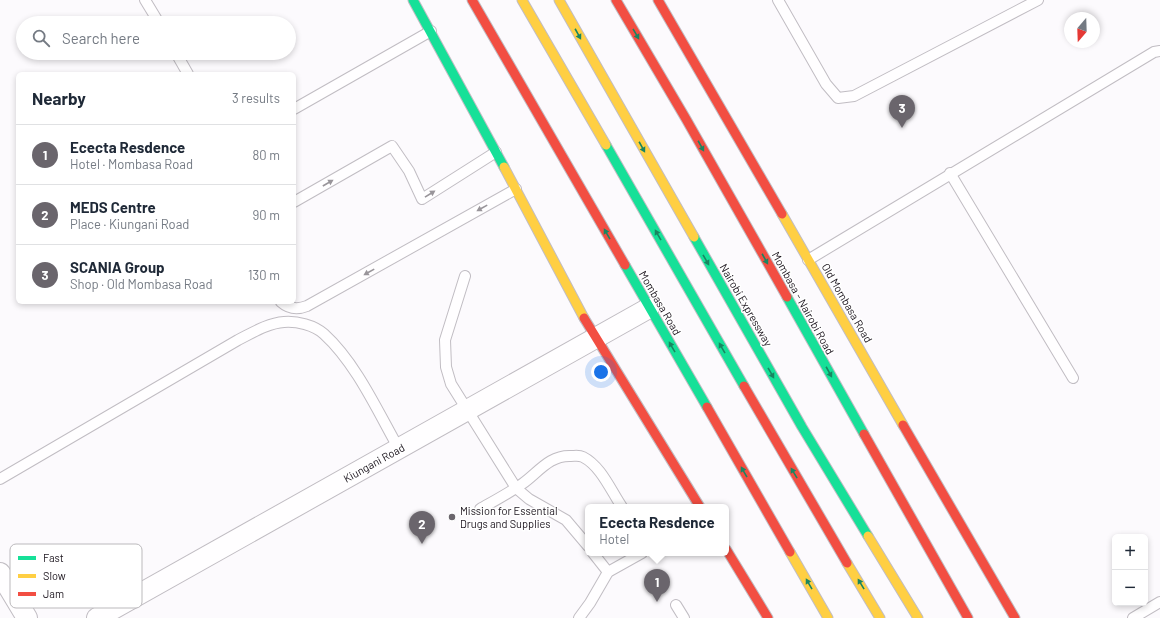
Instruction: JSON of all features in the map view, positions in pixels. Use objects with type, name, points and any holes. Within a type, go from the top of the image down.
[{"type":"main road","points":[[413,0],[595,338],[698,504]]},
{"type":"main road","name":"Mombasa Road","points":[[472,0],[828,618]]},
{"type":"main road","points":[[522,0],[787,460],[880,618]]},
{"type":"main road","name":"Nairobi Expressway","points":[[559,0],[802,427],[918,618]]},
{"type":"main road","name":"Mombasa - Nairobi Road","points":[[616,0],[686,120],[968,618]]},
{"type":"main road","name":"Old Mombasa Road","points":[[658,0],[1015,618]]},
{"type":"main road","points":[[729,554],[768,618]]},
{"type":"street","name":"Kiungani Road","points":[[142,593],[468,411],[559,357],[649,308]]},
{"type":"street","points":[[0,573],[10,590]]},
{"type":"street","points":[[21,608],[27,618]]},
{"type":"street","name":"Kiungani Road","points":[[97,618],[115,608]]},
{"type":"lane","points":[[145,0],[154,16]]},
{"type":"lane","points":[[778,0],[826,84],[838,98],[854,96],[1038,0]]},
{"type":"lane","points":[[296,108],[431,31]]},
{"type":"lane","points":[[808,260],[950,173],[1154,52],[1160,52]]},
{"type":"lane","points":[[180,60],[187,72]]},
{"type":"lane","points":[[296,201],[392,146],[409,171],[422,199],[496,152]]},
{"type":"lane","points":[[950,173],[1073,378]]},
{"type":"lane","points":[[283,304],[286,307],[298,309],[307,306],[516,189]]},
{"type":"lane","points":[[465,276],[445,340],[444,354],[451,384],[516,488],[529,499],[566,520],[585,542]]},
{"type":"lane","points":[[0,479],[238,340],[264,328],[283,322],[304,323],[323,333],[350,364],[399,449]]},
{"type":"lane","points":[[480,509],[528,480],[539,468],[555,458],[567,456],[582,456],[591,463],[601,474],[620,504]]},
{"type":"lane","points":[[595,556],[608,572]]},
{"type":"lane","points":[[579,618],[590,603],[608,572],[637,556]]},
{"type":"lane","points":[[1133,618],[1160,602]]},
{"type":"lane","points":[[676,605],[684,618]]},
{"type":"traffic: fast","points":[[413,0],[504,167]]},
{"type":"traffic: fast","points":[[606,145],[744,386]]},
{"type":"traffic: fast","points":[[694,237],[802,427],[868,536]]},
{"type":"traffic: fast","points":[[625,265],[707,407]]},
{"type":"traffic: fast","points":[[787,297],[864,434]]},
{"type":"traffic: slow","points":[[522,0],[606,145]]},
{"type":"traffic: slow","points":[[559,0],[694,237]]},
{"type":"traffic: slow","points":[[504,167],[584,318]]},
{"type":"traffic: slow","points":[[782,214],[903,425]]},
{"type":"traffic: slow","points":[[868,536],[918,618]]},
{"type":"traffic: slow","points":[[790,552],[828,618]]},
{"type":"traffic: slow","points":[[847,563],[880,618]]},
{"type":"traffic: jam","points":[[472,0],[625,265]]},
{"type":"traffic: jam","points":[[616,0],[686,119],[787,297]]},
{"type":"traffic: jam","points":[[658,0],[782,214]]},
{"type":"traffic: jam","points":[[584,318],[698,504]]},
{"type":"traffic: jam","points":[[744,386],[847,563]]},
{"type":"traffic: jam","points":[[707,407],[790,552]]},
{"type":"traffic: jam","points":[[903,425],[1015,618]]},
{"type":"traffic: jam","points":[[864,434],[968,618]]},
{"type":"traffic: jam","points":[[729,554],[768,618]]},
{"type":"place","name":"SCANIA Group","points":[[902,128]]},
{"type":"place","name":"Mission for Essential Drugs and Supplies","points":[[452,517]]},
{"type":"place","name":"MEDS Centre","points":[[422,544]]},
{"type":"place","name":"Ececta Resdence","points":[[657,602]]}]
